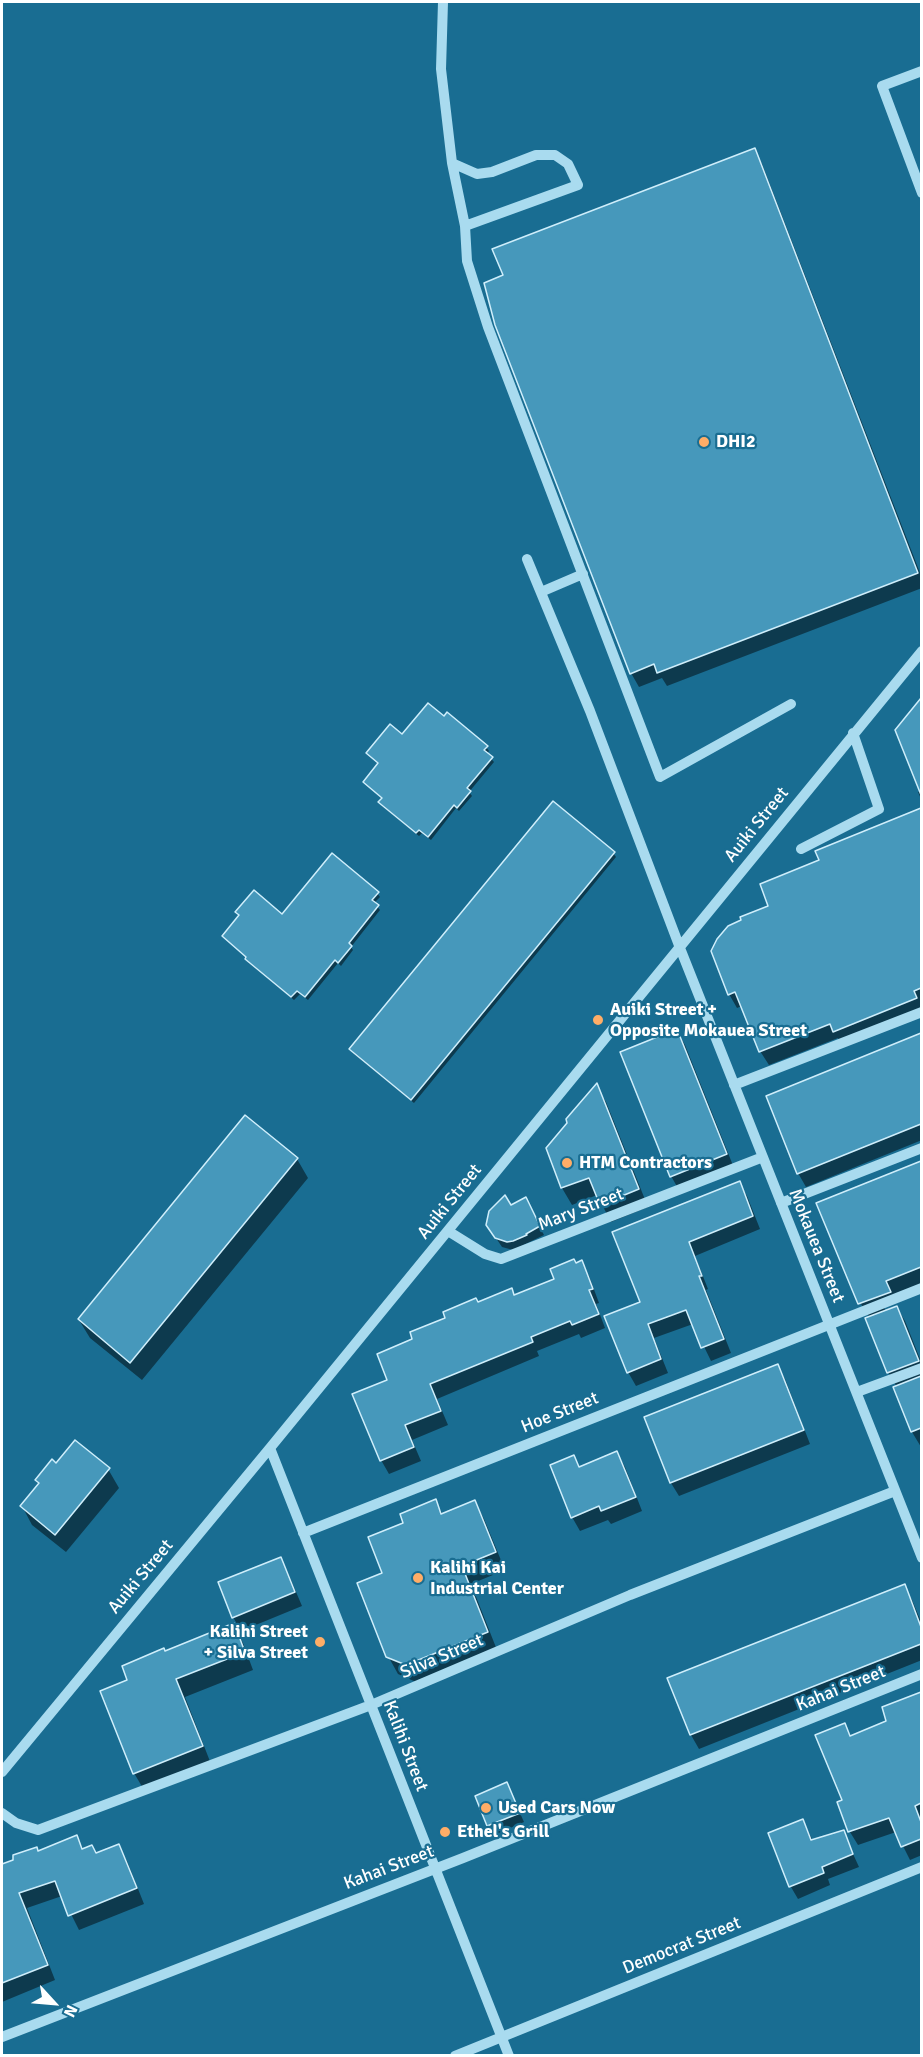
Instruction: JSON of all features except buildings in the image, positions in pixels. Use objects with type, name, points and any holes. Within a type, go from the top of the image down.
[{"type":"street","points":[[443,2],[441,69],[452,163],[465,226],[467,261],[488,327],[660,777],[791,704]]},
{"type":"street","points":[[921,72],[882,86],[921,193]]},
{"type":"street","points":[[452,163],[477,174],[492,172],[536,155],[555,155],[568,164],[578,185],[465,226]]},
{"type":"street","name":"Mokauea Street","points":[[527,559],[590,711],[680,948],[921,1558]]},
{"type":"street","points":[[541,592],[583,574]]},
{"type":"street","name":"Auiki Street","points":[[2,1772],[680,948],[921,651]]},
{"type":"street","points":[[801,849],[879,809],[853,733]]},
{"type":"street","points":[[734,1085],[921,1012]]},
{"type":"street","points":[[781,1203],[921,1148]]},
{"type":"street","name":"Mary Street","points":[[447,1231],[484,1254],[501,1259],[763,1157]]},
{"type":"street","points":[[919,1288],[921,1300]]},
{"type":"street","name":"Hoe Street","points":[[303,1533],[919,1288]]},
{"type":"street","points":[[857,1392],[921,1368]]},
{"type":"street","name":"Kalihi Street","points":[[270,1448],[509,2055]]},
{"type":"street","name":"Silva Street","points":[[2,1813],[16,1823],[38,1830],[371,1705],[630,1595],[895,1491]]},
{"type":"street","name":"Kahai Street","points":[[2,2037],[435,1868],[921,1674]]},
{"type":"street","name":"Democrat Street","points":[[455,2055],[921,1867]]},
{"type":"place","name":"DHI2","points":[[704,442]]},
{"type":"place","name":"Auiki Street + Opposite Mokauea Street","points":[[598,1020]]},
{"type":"place","name":"HTM Contractors","points":[[567,1163]]},
{"type":"place","name":"Kalihi Kai Industrial Center","points":[[418,1578]]},
{"type":"place","name":"Kalihi Street + Silva Street","points":[[320,1642]]},
{"type":"place","name":"Used Cars Now","points":[[486,1808]]},
{"type":"place","name":"Ethel's Grill","points":[[445,1832]]}]
